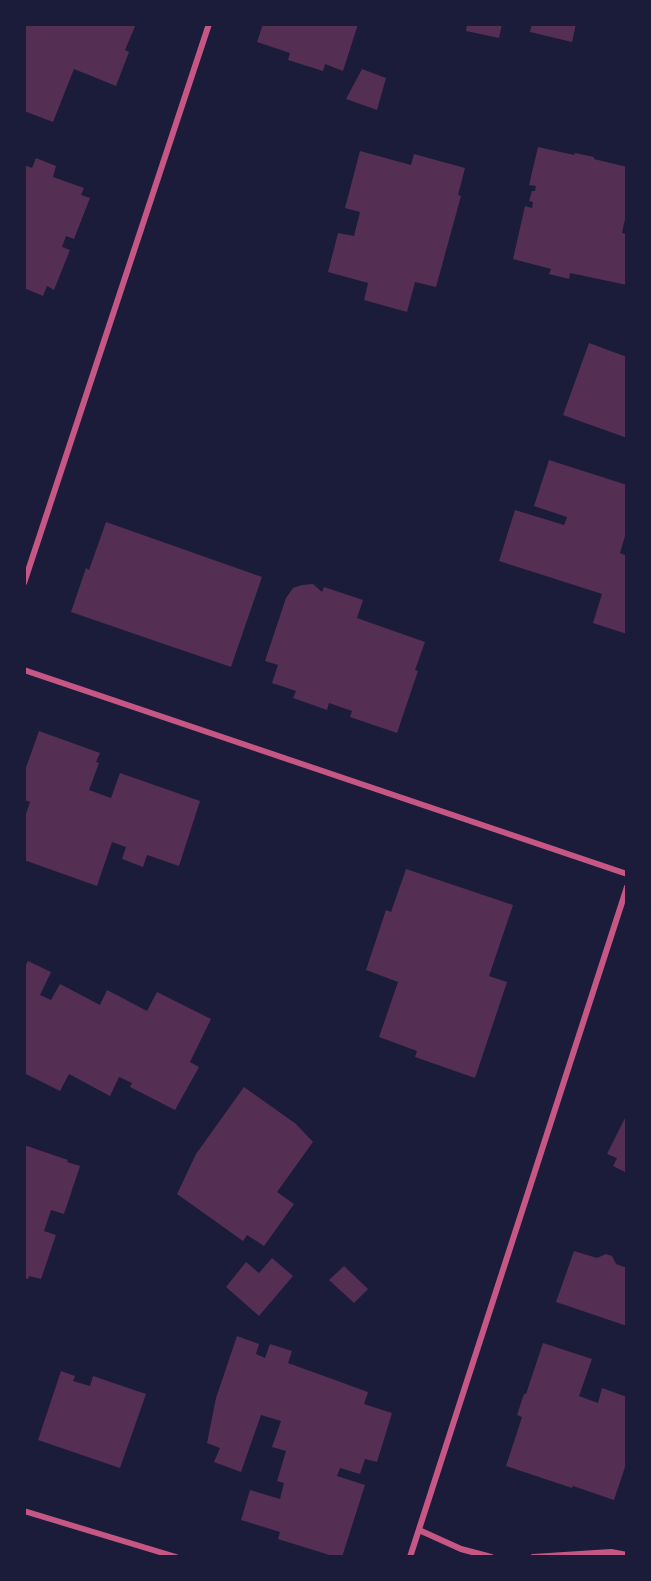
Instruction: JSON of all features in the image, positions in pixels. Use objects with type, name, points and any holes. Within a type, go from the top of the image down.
[{"type":"street","points":[[24,583],[209,24]]},
{"type":"street","points":[[24,670],[627,874]]},
{"type":"street","points":[[410,1557],[627,887]]},
{"type":"street","points":[[24,1511],[176,1557]]},
{"type":"street","points":[[419,1530],[461,1549],[491,1557]]},
{"type":"street","points":[[533,1557],[611,1552],[627,1555]]},
{"type":"building","points":[[24,24],[136,24],[125,50],[129,52],[116,86],[74,69],[53,122],[24,111]]},
{"type":"building","points":[[263,24],[358,24],[343,71],[325,64],[323,71],[288,60],[290,53],[257,42]]},
{"type":"building","points":[[467,24],[502,24],[499,38],[466,31]]},
{"type":"building","points":[[532,24],[576,24],[572,42],[530,32]]},
{"type":"building","points":[[362,69],[386,78],[377,110],[346,99]]},
{"type":"building","points":[[538,147],[594,157],[594,159],[627,167],[627,220],[625,219],[622,233],[627,234],[627,285],[570,273],[569,279],[549,274],[551,269],[513,259],[525,206],[532,208],[533,202],[529,201],[536,186],[529,185]]},
{"type":"building","points":[[360,151],[411,165],[414,154],[465,168],[458,195],[461,196],[436,287],[415,282],[407,312],[364,300],[368,283],[328,272],[338,233],[354,236],[360,212],[345,208]]},
{"type":"building","points":[[36,158],[56,166],[53,177],[84,188],[81,195],[90,198],[74,239],[66,236],[62,247],[70,250],[54,290],[47,286],[43,296],[24,288],[24,165],[32,168]]},
{"type":"building","points":[[589,343],[627,357],[627,438],[563,415]]},
{"type":"building","points":[[549,460],[627,485],[627,536],[625,536],[620,553],[627,556],[627,634],[593,623],[602,594],[499,561],[515,510],[564,525],[567,517],[534,506]]},
{"type":"building","points":[[106,522],[262,577],[231,667],[71,612],[86,568],[89,570]]},
{"type":"building","points":[[313,584],[322,592],[324,587],[363,600],[357,618],[425,642],[415,670],[418,671],[397,733],[350,717],[352,711],[329,703],[327,710],[293,698],[296,691],[272,683],[278,665],[265,661],[286,598],[293,588]]},
{"type":"building","points":[[39,731],[100,753],[96,762],[99,763],[89,790],[111,798],[120,773],[200,801],[179,866],[147,855],[143,867],[122,859],[126,847],[112,842],[97,886],[24,860],[24,820],[30,802],[24,800],[24,773]]},
{"type":"building","points":[[406,869],[513,905],[489,976],[507,982],[475,1078],[415,1057],[417,1051],[379,1037],[398,982],[366,970],[386,910],[391,912]]},
{"type":"building","points":[[28,961],[51,972],[40,995],[51,1000],[60,984],[100,1005],[107,990],[147,1011],[157,992],[211,1019],[190,1062],[199,1067],[175,1110],[130,1087],[132,1083],[119,1077],[110,1096],[69,1074],[60,1091],[24,1073],[24,969]]},
{"type":"building","points":[[244,1087],[296,1124],[313,1142],[277,1192],[294,1204],[264,1246],[247,1235],[243,1241],[177,1194],[196,1154]]},
{"type":"building","points":[[627,1114],[627,1173],[613,1166],[617,1158],[607,1154]]},
{"type":"building","points":[[24,1145],[80,1166],[64,1214],[51,1210],[44,1231],[56,1235],[41,1279],[29,1276],[28,1279],[24,1278]]},
{"type":"building","points":[[574,1251],[597,1258],[606,1254],[612,1256],[616,1264],[627,1268],[627,1326],[556,1302]]},
{"type":"building","points":[[272,1258],[293,1276],[259,1316],[226,1287],[246,1262],[259,1273]]},
{"type":"building","points":[[344,1266],[368,1289],[354,1303],[329,1280]]},
{"type":"building","points":[[237,1336],[259,1344],[256,1354],[265,1358],[270,1344],[292,1351],[288,1363],[368,1392],[364,1404],[392,1413],[377,1462],[365,1459],[360,1474],[340,1468],[337,1476],[365,1485],[342,1557],[278,1539],[280,1532],[241,1520],[250,1490],[280,1499],[284,1483],[277,1481],[286,1451],[272,1447],[281,1421],[261,1415],[241,1472],[214,1462],[220,1448],[207,1443],[216,1398]]},
{"type":"building","points":[[543,1343],[592,1359],[579,1396],[598,1403],[602,1388],[627,1397],[627,1461],[614,1500],[506,1466],[522,1417],[517,1415]]},
{"type":"building","points":[[61,1371],[75,1376],[73,1381],[90,1386],[93,1376],[146,1394],[120,1468],[38,1440]]}]
